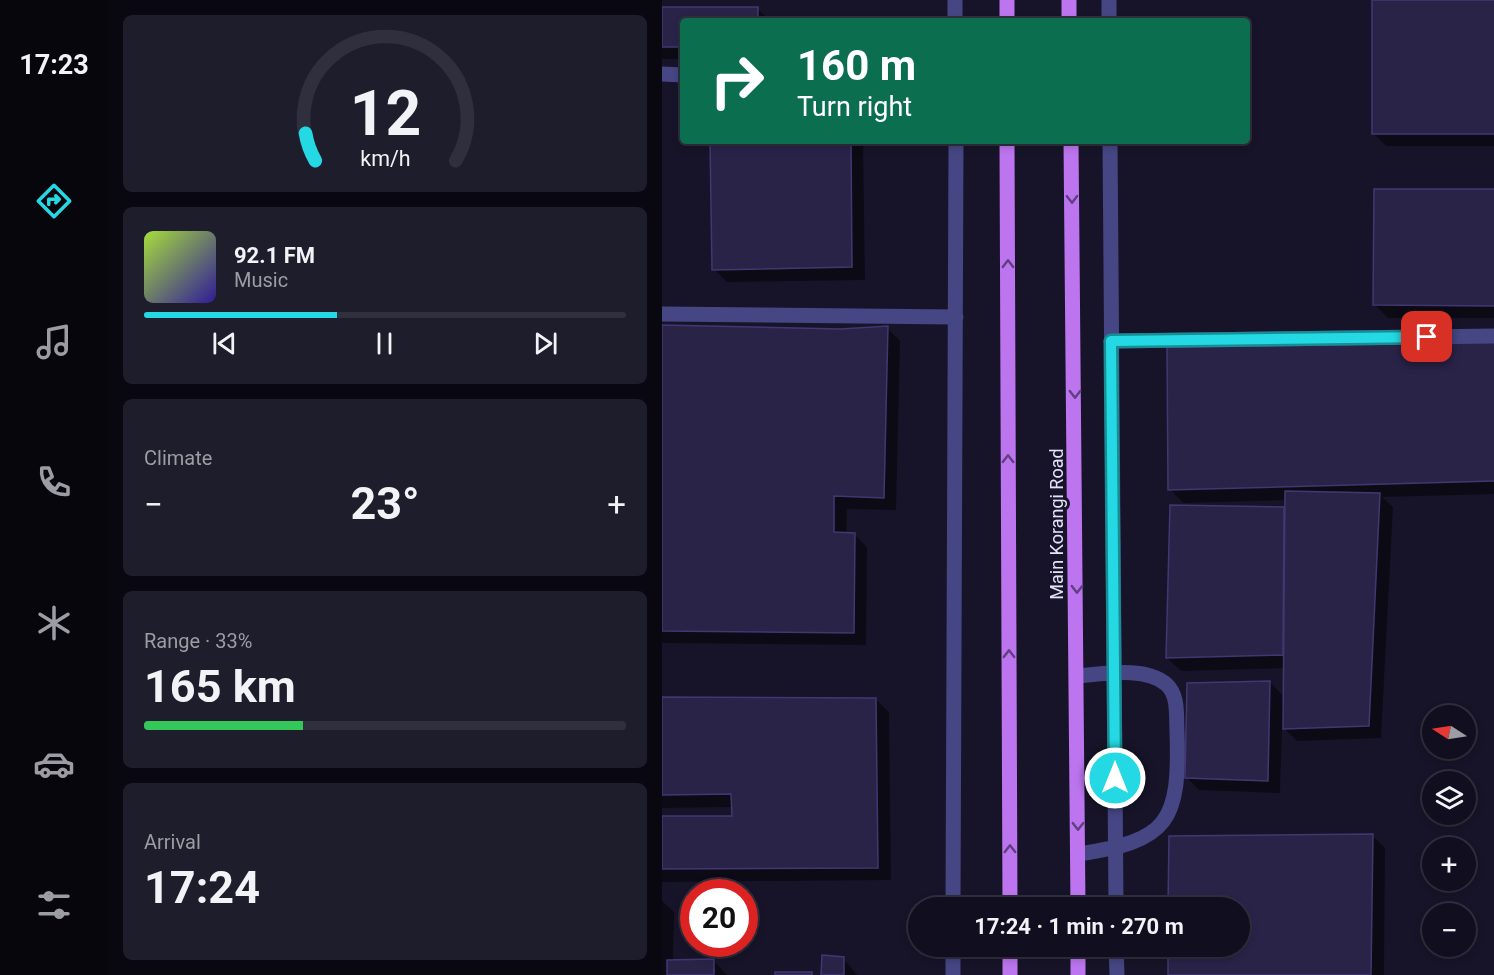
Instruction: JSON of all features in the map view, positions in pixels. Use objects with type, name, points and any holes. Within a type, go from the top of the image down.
[{"type":"main road","points":[[1007,0],[1007,18]]},
{"type":"main road","points":[[1069,0],[1069,18]]},
{"type":"main road","points":[[1007,144],[1010,897]]},
{"type":"main road","name":"Main Korangi Road","points":[[1071,144],[1078,897]]},
{"type":"main road","points":[[1010,957],[1010,975]]},
{"type":"main road","points":[[1078,957],[1078,975]]},
{"type":"lane","points":[[955,0],[955,18]]},
{"type":"lane","points":[[1109,0],[1109,18]]},
{"type":"lane","points":[[662,74],[680,75]]},
{"type":"lane","points":[[953,897],[956,144]]},
{"type":"lane","points":[[1110,144],[1116,897]]},
{"type":"lane","points":[[662,314],[956,317]]},
{"type":"lane","points":[[1111,341],[1494,336]]},
{"type":"lane","points":[[1077,676],[1114,673],[1142,675],[1161,680],[1169,686],[1175,698],[1178,775],[1174,802],[1162,824],[1148,837],[1115,849],[1078,854]]},
{"type":"lane","points":[[953,957],[953,975]]},
{"type":"lane","points":[[1116,957],[1116,975]]},
{"type":"building","points":[[1372,0],[1495,0],[1495,134],[1372,134]]},
{"type":"building","points":[[662,7],[758,7],[758,18],[680,18],[680,47],[662,47]]},
{"type":"building","points":[[710,144],[851,144],[852,267],[712,270]]},
{"type":"building","points":[[1374,189],[1495,189],[1495,306],[1373,305]]},
{"type":"building","points":[[662,325],[841,329],[888,326],[884,498],[834,496],[834,532],[855,533],[854,633],[662,631]]},
{"type":"building","points":[[1495,338],[1495,481],[1168,490],[1167,345]]},
{"type":"building","points":[[1285,491],[1380,493],[1369,726],[1283,729]]},
{"type":"building","points":[[1170,505],[1284,507],[1283,655],[1166,658]]},
{"type":"building","points":[[1270,681],[1268,781],[1185,778],[1187,683]]},
{"type":"building","points":[[662,697],[876,698],[878,868],[662,869],[662,816],[732,816],[731,794],[662,795]]},
{"type":"building","points":[[1373,834],[1371,975],[1168,975],[1168,957],[1250,957],[1250,897],[1168,897],[1169,836]]},
{"type":"building","points":[[822,955],[844,957],[844,975],[821,975]]},
{"type":"building","points":[[714,959],[714,975],[667,975],[667,960]]},
{"type":"building","points":[[775,972],[812,972],[812,975],[775,975]]},
{"type":"route","points":[[1115,778],[1111,341],[1427,337]]}]
